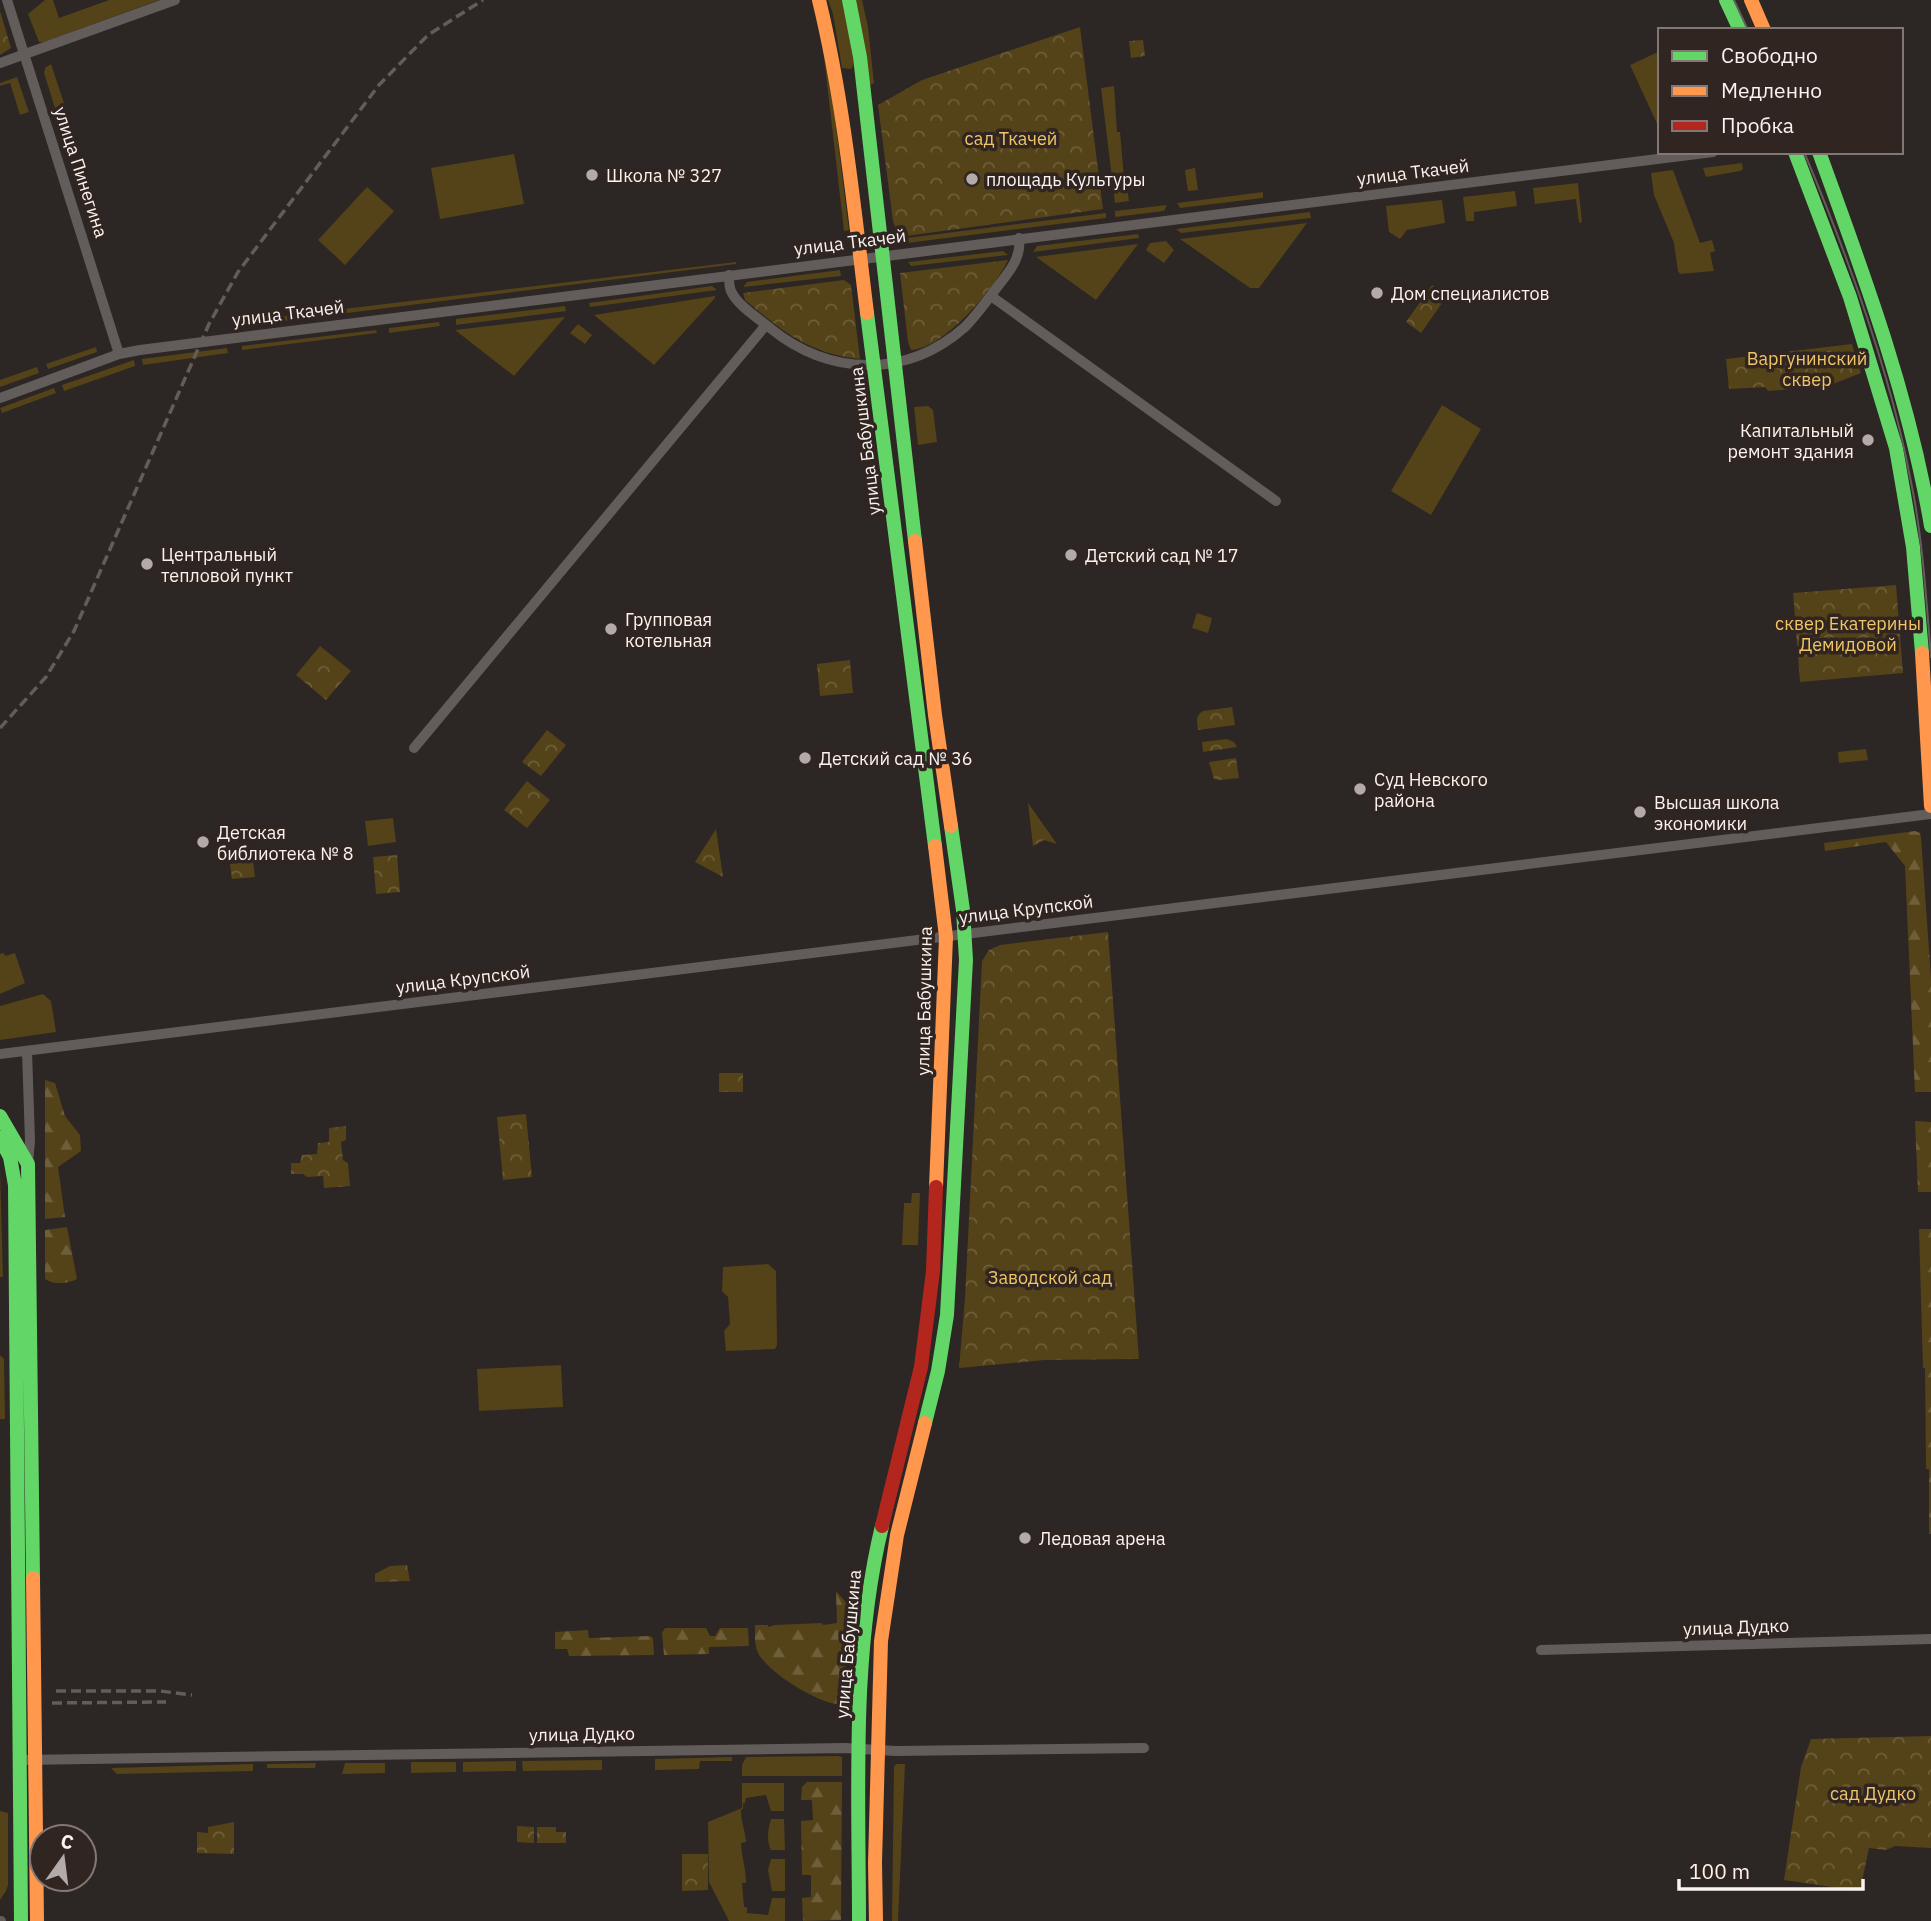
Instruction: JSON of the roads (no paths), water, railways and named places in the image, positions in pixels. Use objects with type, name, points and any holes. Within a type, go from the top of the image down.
[{"type":"street","name":"улица Пинегина","points":[[7,0],[119,354]]},
{"type":"street","points":[[0,62],[175,0]]},
{"type":"street","name":"улица Бабушкина","points":[[819,0],[843,120],[946,937],[929,1313],[921,1367],[881,1531],[869,1595],[859,1749],[859,1921]]},
{"type":"street","name":"улица Бабушкина","points":[[849,0],[860,57],[935,715],[965,934],[947,1315],[938,1371],[890,1573],[881,1641],[876,1921]]},
{"type":"street","points":[[1726,0],[1739,28]]},
{"type":"street","points":[[1751,0],[1764,28]]},
{"type":"street","name":"улица Ткачей","points":[[0,398],[119,354],[151,348],[1697,154]]},
{"type":"street","points":[[1796,154],[1825,226],[1857,318],[1889,422],[1904,486],[1914,555],[1931,806]]},
{"type":"street","points":[[1820,154],[1859,260],[1898,380],[1917,450],[1931,526]]},
{"type":"street","points":[[729,275],[731,291],[739,302],[782,338],[820,358],[839,363],[875,365],[918,356],[950,338],[972,319],[1018,257],[1021,250],[1019,239]]},
{"type":"street","points":[[991,296],[1276,501]]},
{"type":"street","points":[[414,748],[766,325]]},
{"type":"street","name":"улица Крупской","points":[[0,1054],[1931,814]]},
{"type":"street","points":[[21,1921],[27,1760],[30,1141],[27,1051]]},
{"type":"street","points":[[0,1116],[28,1164]]},
{"type":"street","points":[[0,1138],[10,1157],[15,1185],[27,1760],[37,1921]]},
{"type":"street","name":"улица Дудко","points":[[1541,1650],[1931,1639]]},
{"type":"street","name":"улица Дудко","points":[[27,1760],[1144,1748]]},
{"type":"tram line","points":[[1734,0],[1747,28]]},
{"type":"tram line","points":[[1805,154],[1866,315],[1892,399],[1918,526],[1931,657]]},
{"type":"railway","points":[[0,728],[46,677],[74,631],[209,324],[238,272],[379,85],[428,35],[483,0]]},
{"type":"railway","points":[[56,1691],[160,1691],[192,1695]]},
{"type":"railway","points":[[52,1703],[166,1702]]},
{"type":"place","name":"Школа № 327","points":[[592,175]]},
{"type":"place","name":"площадь Культуры","points":[[972,179]]},
{"type":"place","name":"Дом специалистов","points":[[1377,293]]},
{"type":"place","name":"Капитальный ремонт здания","points":[[1868,440]]},
{"type":"place","name":"Детский сад № 17","points":[[1071,555]]},
{"type":"place","name":"Центральный тепловой пункт","points":[[147,564]]},
{"type":"place","name":"Групповая котельная","points":[[611,629]]},
{"type":"place","name":"Детский сад № 36","points":[[805,758]]},
{"type":"place","name":"Суд Невского района","points":[[1360,789]]},
{"type":"place","name":"Высшая школа экономики","points":[[1640,812]]},
{"type":"place","name":"Детская библиотека № 8","points":[[203,842]]},
{"type":"place","name":"Ледовая арена","points":[[1025,1538]]},
{"type":"park label","name":"сад Ткачей","points":[[1011,138]]},
{"type":"park label","name":"Варгунинский сквер","points":[[1807,368]]},
{"type":"park label","name":"сквер Екатерины Демидовой","points":[[1848,633]]},
{"type":"park label","name":"Заводской сад","points":[[1050,1277]]},
{"type":"park label","name":"сад Дудко","points":[[1873,1793]]}]
